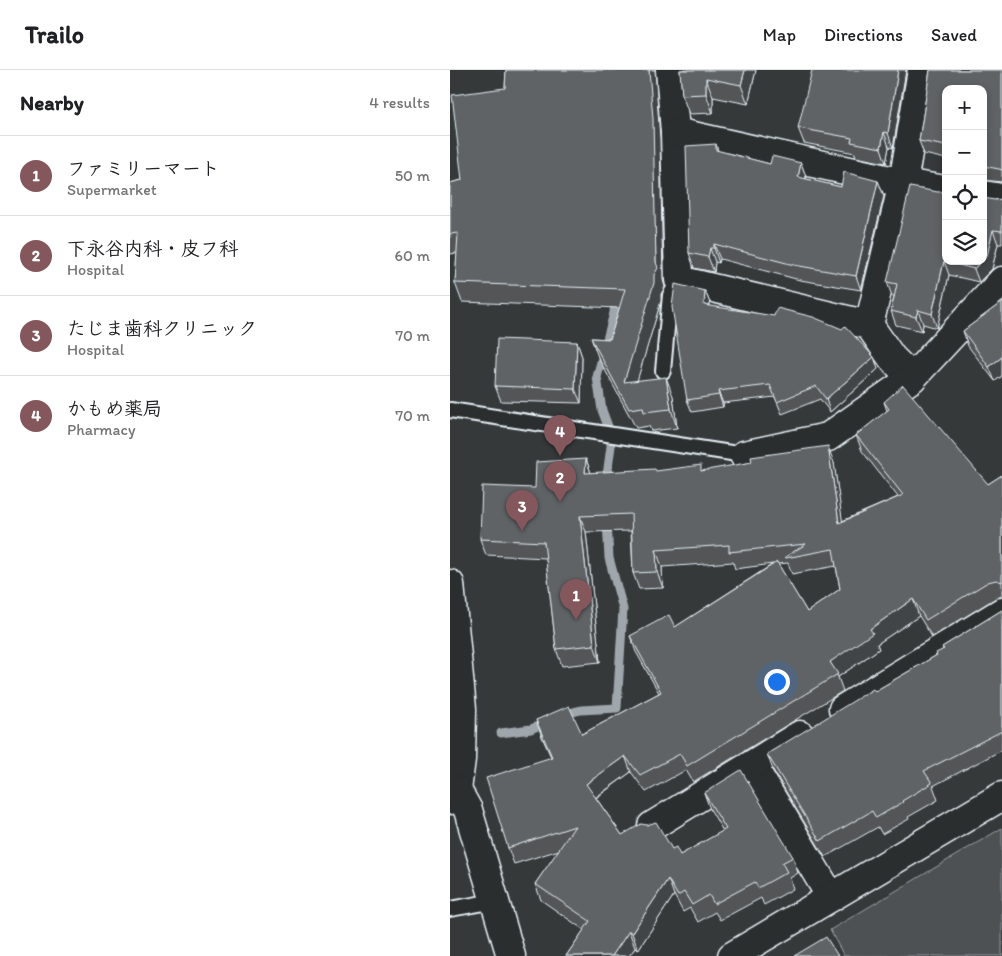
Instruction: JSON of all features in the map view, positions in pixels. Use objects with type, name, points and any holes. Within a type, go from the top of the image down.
[{"type":"street","points":[[670,70],[675,132],[680,280],[869,325],[892,358],[912,378]]},
{"type":"street","points":[[869,325],[903,183],[922,70]]},
{"type":"street","points":[[675,132],[903,183],[942,189]]},
{"type":"street","points":[[987,196],[1002,198]]},
{"type":"street","points":[[744,455],[828,437],[912,378],[1002,281]]},
{"type":"street","points":[[450,584],[462,710],[461,759],[453,795],[468,810],[512,956]]},
{"type":"street","points":[[652,826],[1002,612]]},
{"type":"street","points":[[752,765],[831,897]]},
{"type":"street","points":[[732,956],[1002,796]]},
{"type":"lane","points":[[663,370],[670,295],[680,280]]},
{"type":"lane","points":[[450,410],[744,455]]},
{"type":"lane","points":[[450,909],[495,901]]},
{"type":"shaded area","points":[[1002,828],[1002,956],[844,956],[830,930]]},
{"type":"building","points":[[506,70],[649,70],[653,119],[656,262],[658,268],[654,275],[654,283],[624,382],[666,377],[671,409],[644,412],[643,407],[629,409],[591,338],[610,339],[625,289],[455,283],[458,233],[450,234],[450,183],[462,180],[452,95],[505,88]]},
{"type":"building","points":[[680,70],[745,70],[741,85],[706,78],[706,94],[682,95]]},
{"type":"building","points":[[812,70],[898,70],[888,133],[884,132],[881,148],[851,142],[852,138],[798,128]]},
{"type":"building","points":[[930,70],[1002,70],[1002,170],[987,167],[987,85],[942,85],[942,145],[919,141]]},
{"type":"building","points":[[716,144],[716,150],[770,164],[772,156],[801,163],[798,177],[841,187],[844,172],[878,181],[856,276],[794,265],[714,244],[714,248],[710,248],[708,257],[689,253],[686,146]]},
{"type":"building","points":[[910,187],[942,192],[943,265],[932,314],[918,310],[916,317],[891,311],[897,284],[887,282]]},
{"type":"building","points":[[987,199],[1002,199],[1002,231],[993,230],[987,256]]},
{"type":"building","points":[[959,265],[978,265],[974,269]]},
{"type":"building","points":[[675,284],[705,291],[704,305],[774,316],[777,308],[813,317],[842,329],[845,326],[874,357],[826,399],[816,386],[777,402],[770,385],[718,391],[719,395],[687,400],[672,307]]},
{"type":"building","points":[[1002,302],[1002,357],[989,367],[963,331]]},
{"type":"building","points":[[497,339],[577,342],[575,389],[495,386]]},
{"type":"building","points":[[903,385],[988,484],[1002,475],[1002,582],[996,580],[988,582],[926,620],[913,599],[870,629],[873,633],[830,662],[838,674],[687,766],[680,754],[640,775],[625,756],[586,784],[622,835],[641,824],[647,825],[656,822],[672,849],[676,847],[680,855],[726,829],[704,793],[741,770],[793,857],[782,863],[787,872],[758,888],[755,882],[714,904],[709,895],[692,905],[684,892],[678,896],[668,879],[632,933],[629,931],[612,956],[566,956],[590,921],[535,884],[575,826],[508,848],[486,778],[552,757],[536,720],[569,706],[582,734],[661,692],[630,636],[669,615],[675,627],[777,562],[807,612],[840,589],[833,549],[786,558],[806,544],[729,552],[729,545],[656,550],[657,572],[633,573],[631,514],[580,516],[594,645],[556,649],[544,542],[480,539],[482,486],[535,488],[536,462],[586,459],[585,473],[655,469],[656,471],[701,465],[701,471],[752,462],[751,457],[828,446],[839,523],[903,495],[856,435],[889,409],[884,402]]},
{"type":"building","points":[[1002,610],[1002,731],[924,771],[932,783],[903,802],[876,818],[872,811],[820,841],[767,754],[873,689],[875,691],[937,655],[936,653],[944,649],[942,647]]},
{"type":"building","points":[[826,937],[838,956],[794,956]]},
{"type":"waterway","points":[[606,483],[611,446],[609,429],[602,410],[597,377],[614,313],[615,297]]},
{"type":"waterway","points":[[561,715],[581,710],[617,708],[623,609],[609,558],[607,521]]},
{"type":"waterway","points":[[501,733],[531,729],[547,722]]},
{"type":"place","name":"かもめ薬局","points":[[560,456]]},
{"type":"place","name":"下永谷内科・皮フ科","points":[[560,502]]},
{"type":"place","name":"たじま歯科クリニック","points":[[522,531]]},
{"type":"place","name":"ファミリーマート","points":[[576,620]]}]
